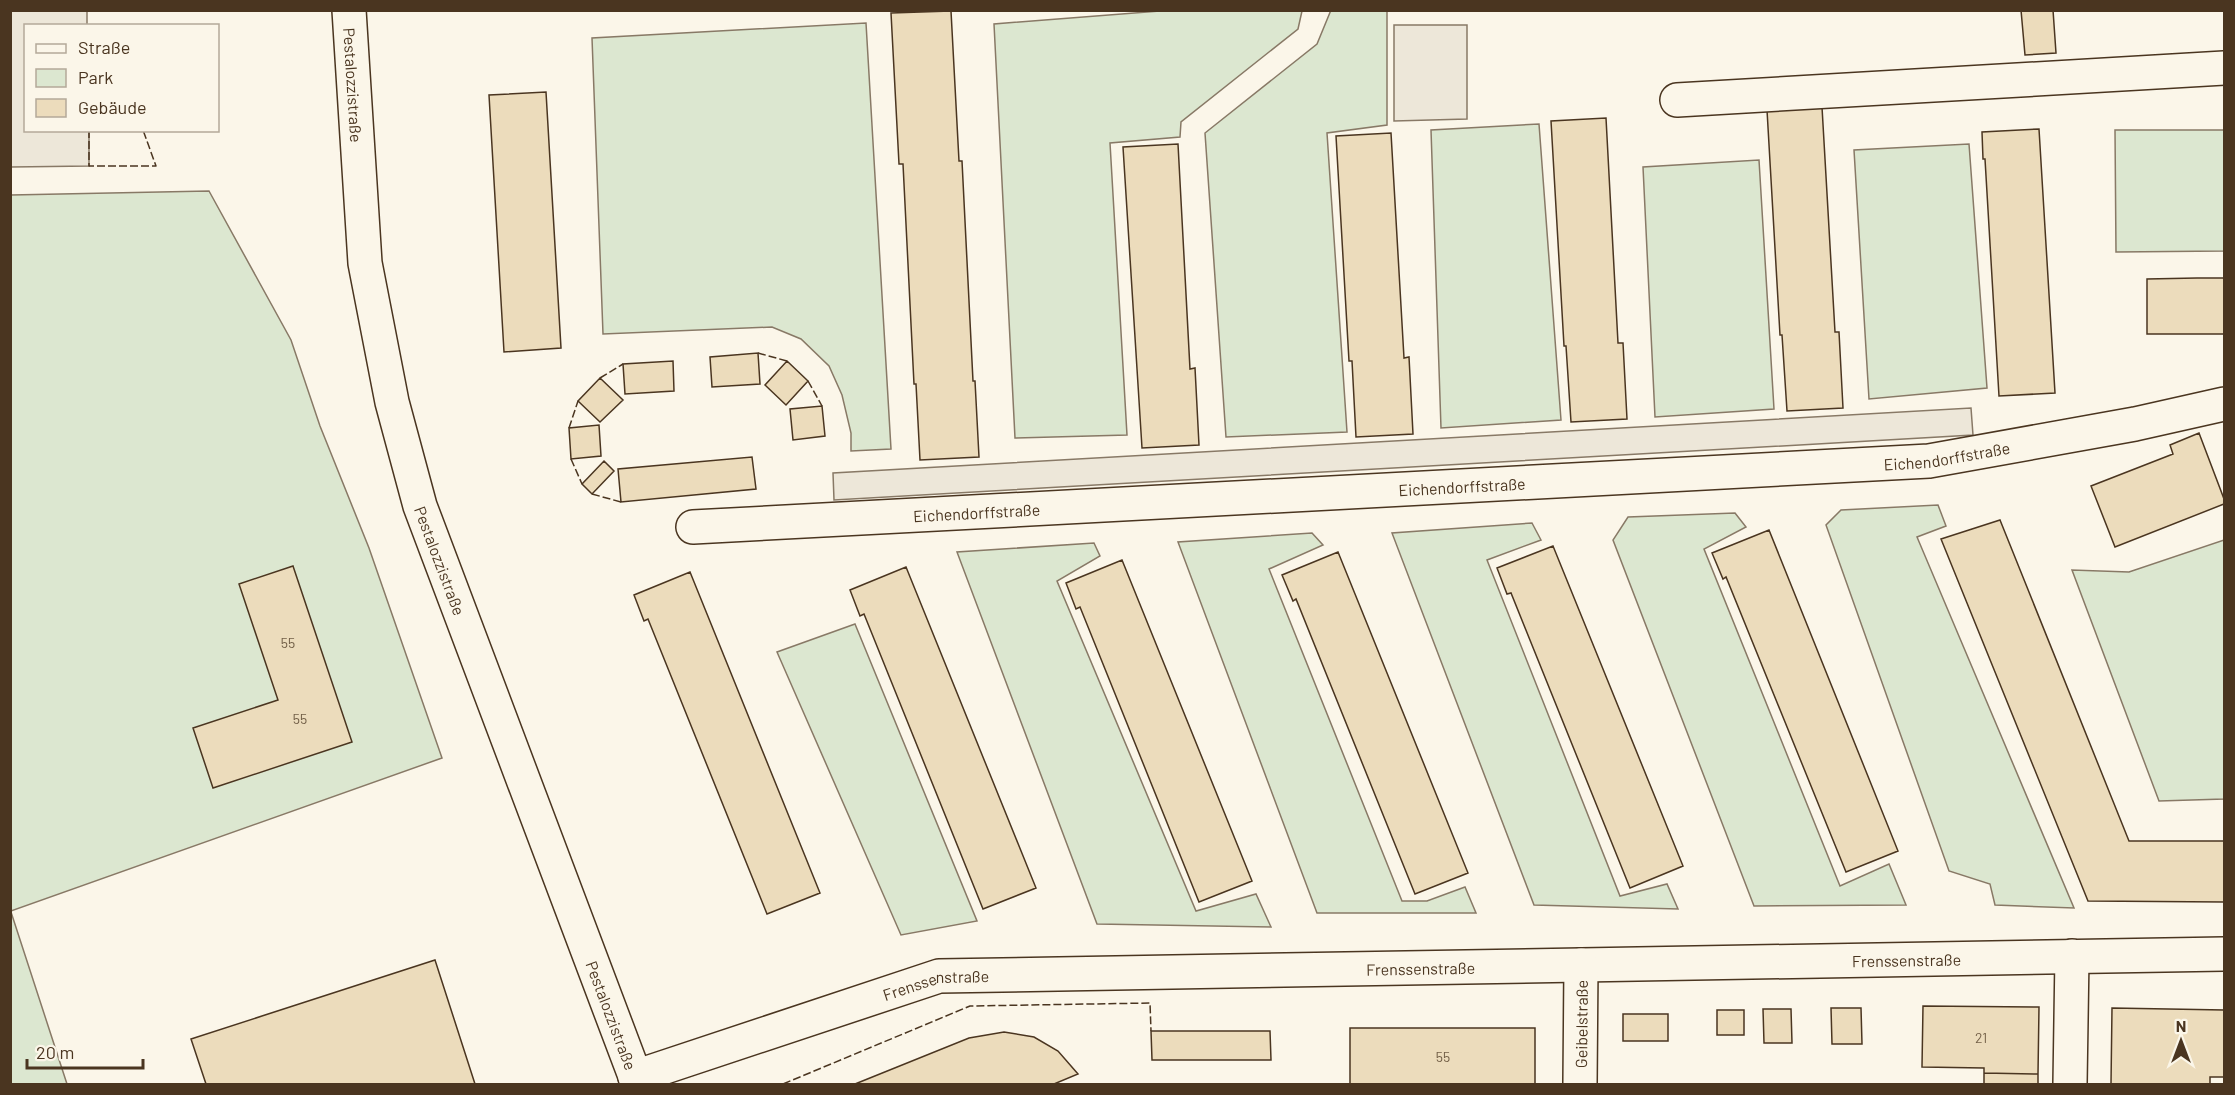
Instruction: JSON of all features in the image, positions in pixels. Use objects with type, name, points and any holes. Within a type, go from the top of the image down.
[{"type":"street","name":"Pestalozzistraße","points":[[349,10],[365,263],[399,425],[420,506],[637,1081]]},
{"type":"street","points":[[1677,100],[2224,68]]},
{"type":"street","name":"Eichendorffstraße","points":[[693,527],[1929,461],[2135,424],[2224,404]]},
{"type":"street","name":"Frenssenstraße","points":[[637,1081],[939,976],[2224,954]]},
{"type":"street","points":[[2070,1084],[2072,956]]},
{"type":"street","name":"Geibelstraße","points":[[1580,1084],[1581,965]]},
{"type":"green space","points":[[1331,10],[1387,11],[1387,125],[1327,133],[1347,432],[1226,437],[1205,133],[1317,44]]},
{"type":"green space","points":[[1160,11],[1302,11],[1298,29],[1181,122],[1180,137],[1110,143],[1127,435],[1015,438],[994,24]]},
{"type":"green space","points":[[866,23],[891,449],[851,451],[851,433],[842,395],[829,366],[801,339],[772,327],[603,334],[592,38]]},
{"type":"green space","points":[[1539,124],[1561,420],[1441,428],[1431,130]]},
{"type":"green space","points":[[2115,130],[2224,130],[2224,251],[2116,252]]},
{"type":"green space","points":[[1969,144],[1987,388],[1869,399],[1854,150]]},
{"type":"green space","points":[[1759,160],[1774,409],[1655,417],[1643,167]]},
{"type":"green space","points":[[209,191],[291,340],[320,426],[369,548],[442,758],[11,911],[11,195]]},
{"type":"green space","points":[[1938,505],[1946,526],[1917,537],[2074,908],[1995,905],[1990,884],[1949,871],[1826,525],[1841,510]]},
{"type":"green space","points":[[1735,513],[1746,527],[1704,549],[1840,886],[1889,864],[1906,905],[1754,906],[1613,540],[1628,517]]},
{"type":"green space","points":[[1532,523],[1541,540],[1487,560],[1620,896],[1667,884],[1678,909],[1534,905],[1392,533]]},
{"type":"green space","points":[[1312,533],[1323,545],[1269,569],[1402,901],[1427,901],[1465,887],[1476,913],[1317,913],[1178,542]]},
{"type":"green space","points":[[2224,540],[2224,799],[2159,801],[2072,570],[2129,572]]},
{"type":"green space","points":[[1094,543],[1100,556],[1057,581],[1196,911],[1256,894],[1271,927],[1097,924],[957,552]]},
{"type":"green space","points":[[855,624],[977,921],[901,935],[777,652]]},
{"type":"green space","points":[[11,912],[67,1084],[11,1084]]},
{"type":"shaded area","points":[[10,11],[87,11],[87,24],[24,24],[24,132],[89,132],[89,166],[11,167]]},
{"type":"shaded area","points":[[1394,25],[1467,25],[1467,119],[1394,121]]},
{"type":"shaded area","points":[[1971,408],[1973,435],[834,500],[833,473]]},
{"type":"building","points":[[2021,10],[2053,10],[2056,53],[2025,55]]},
{"type":"building","points":[[951,11],[979,457],[920,460],[903,164],[899,164],[891,13]]},
{"type":"building","points":[[546,92],[561,348],[504,352],[489,95]]},
{"type":"building","points":[[1822,107],[1835,332],[1839,332],[1843,408],[1787,411],[1782,335],[1780,335],[1767,110]]},
{"type":"building","points":[[1606,118],[1618,343],[1623,343],[1627,419],[1571,422],[1566,346],[1564,346],[1551,121]]},
{"type":"building","points":[[2039,129],[2055,393],[1999,396],[1982,132]]},
{"type":"building","points":[[1391,133],[1404,358],[1409,357],[1413,434],[1356,437],[1352,361],[1349,361],[1336,136]]},
{"type":"building","points":[[1178,144],[1190,369],[1195,368],[1199,445],[1142,448],[1123,147]]},
{"type":"building","points":[[2224,278],[2224,334],[2147,334],[2147,279]]},
{"type":"building","points":[[758,353],[760,384],[712,387],[710,357]]},
{"type":"building","points":[[673,361],[674,391],[625,394],[623,364]]},
{"type":"building","points":[[787,361],[808,381],[786,405],[765,385]]},
{"type":"building","points":[[600,378],[623,400],[600,422],[578,401]]},
{"type":"building","points":[[822,406],[825,436],[793,440],[790,409]]},
{"type":"building","points":[[599,425],[601,456],[571,459],[569,428]]},
{"type":"building","points":[[2199,433],[2224,504],[2115,547],[2091,486],[2173,454],[2170,445]]},
{"type":"building","points":[[752,457],[756,489],[621,502],[618,469]]},
{"type":"building","points":[[604,461],[614,471],[592,494],[582,484]]},
{"type":"building","points":[[2000,520],[2129,841],[2224,841],[2224,902],[2088,901],[1941,539]]},
{"type":"building","points":[[1769,530],[1898,851],[1846,872],[1726,577],[1723,579],[1712,553]]},
{"type":"building","points":[[1553,546],[1683,866],[1630,888],[1511,593],[1507,594],[1497,568]]},
{"type":"building","points":[[1338,552],[1468,873],[1415,894],[1296,599],[1293,601],[1282,575]]},
{"type":"building","points":[[1122,560],[1252,881],[1199,902],[1080,607],[1076,609],[1066,583]]},
{"type":"building","points":[[293,566],[352,742],[213,788],[193,728],[278,700],[239,584]]},
{"type":"building","points":[[906,567],[1036,888],[983,909],[864,614],[860,616],[850,590]]},
{"type":"building","points":[[690,572],[820,893],[767,914],[648,619],[644,621],[634,595]]},
{"type":"building","points":[[435,960],[475,1084],[206,1084],[191,1039]]},
{"type":"building","points":[[1923,1006],[2039,1007],[2038,1074],[1984,1073],[1984,1068],[1922,1067]]},
{"type":"building","points":[[1831,1008],[1861,1008],[1862,1044],[1832,1044]]},
{"type":"building","points":[[2112,1008],[2224,1010],[2224,1077],[2210,1077],[2210,1084],[2111,1084]]},
{"type":"building","points":[[1763,1009],[1791,1009],[1792,1043],[1764,1043]]},
{"type":"building","points":[[1717,1010],[1744,1010],[1744,1035],[1717,1035]]},
{"type":"building","points":[[1623,1014],[1668,1014],[1668,1041],[1623,1041]]},
{"type":"building","points":[[1350,1028],[1535,1028],[1535,1084],[1350,1084]]},
{"type":"building","points":[[1151,1031],[1270,1031],[1271,1060],[1152,1060]]},
{"type":"building","points":[[1004,1032],[1034,1037],[1058,1051],[1078,1074],[1054,1084],[855,1084],[969,1038]]},
{"type":"building","points":[[1984,1073],[2038,1074],[2038,1084],[1984,1084]]},
{"type":"fence","points":[[89,132],[89,166],[156,166],[144,132]]},
{"type":"fence","points":[[758,353],[787,361]]},
{"type":"fence","points":[[600,378],[623,364]]},
{"type":"fence","points":[[808,381],[822,406]]},
{"type":"fence","points":[[569,428],[578,401]]},
{"type":"fence","points":[[571,459],[582,484]]},
{"type":"fence","points":[[592,494],[621,502]]},
{"type":"fence","points":[[783,1084],[970,1006],[1150,1003],[1151,1031]]}]
